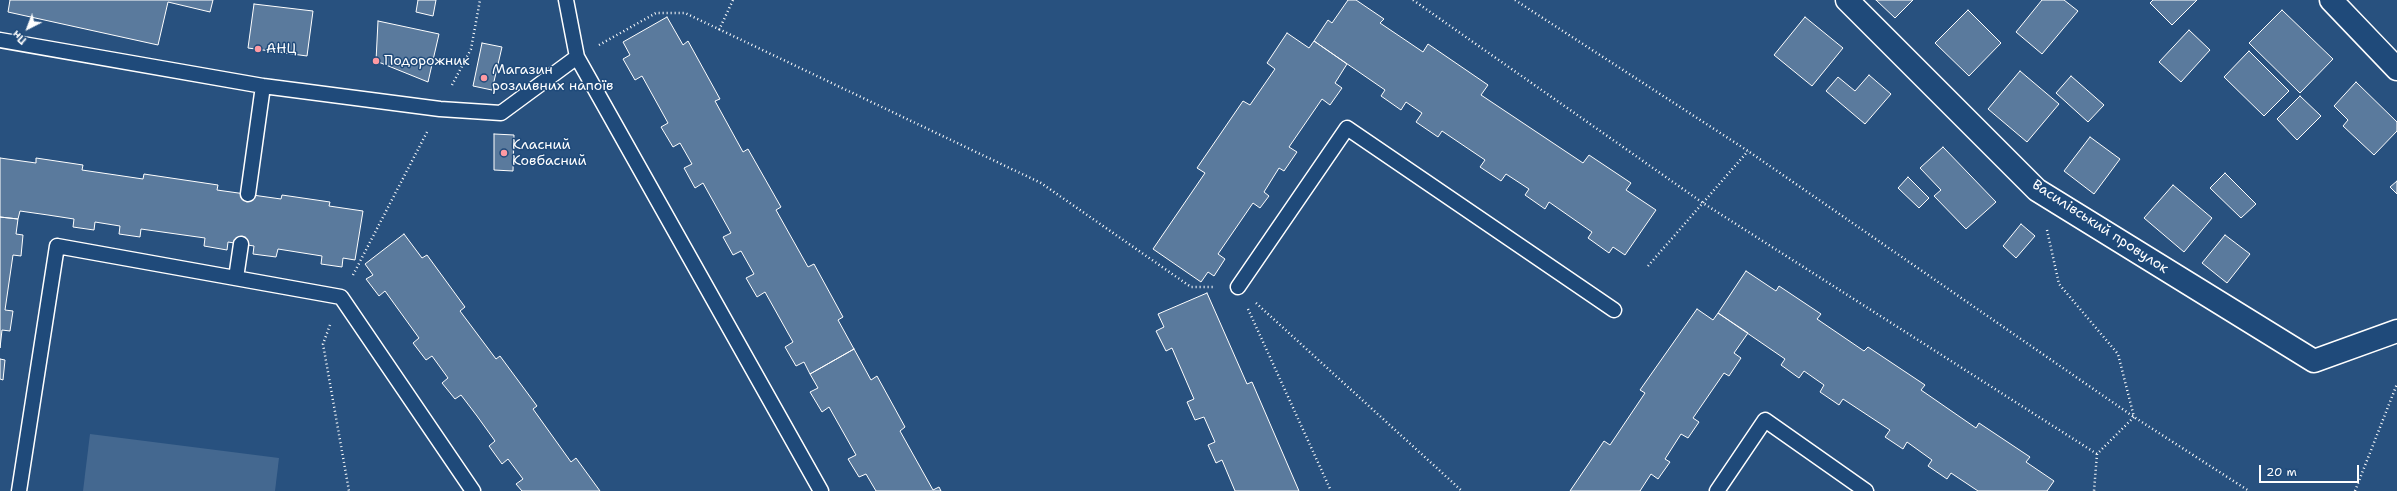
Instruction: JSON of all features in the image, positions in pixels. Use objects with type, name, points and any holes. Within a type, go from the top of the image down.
[{"type":"street","name":"Василівський провулок","points":[[1847,0],[2037,190],[2314,361],[2397,331]]},
{"type":"street","points":[[2331,0],[2397,69]]},
{"type":"lane","points":[[566,0],[577,57],[822,491]]},
{"type":"lane","points":[[0,40],[263,86],[440,109],[501,113],[577,57]]},
{"type":"lane","points":[[248,194],[263,86]]},
{"type":"lane","points":[[1238,287],[1347,128],[1614,310]]},
{"type":"lane","points":[[236,278],[241,244]]},
{"type":"lane","points":[[19,491],[57,246],[342,297],[473,491]]},
{"type":"lane","points":[[1717,491],[1765,420],[1866,491]]},
{"type":"path","points":[[349,491],[323,344],[342,297],[471,49],[480,0]]},
{"type":"path","points":[[719,30],[733,0]]},
{"type":"path","points":[[1413,0],[1703,202],[2097,454]]},
{"type":"path","points":[[1515,0],[1748,152],[2134,417],[2249,491]]},
{"type":"path","points":[[577,57],[656,13],[685,13],[1041,183],[1191,287],[1238,287],[1462,491]]},
{"type":"path","points":[[1648,266],[1748,152]]},
{"type":"path","points":[[2037,190],[2059,284],[2118,354],[2134,417]]},
{"type":"path","points":[[1238,287],[1331,491]]},
{"type":"path","points":[[2355,491],[2397,384]]},
{"type":"path","points":[[2094,491],[2097,454],[2134,417]]},
{"type":"shaded area","points":[[90,434],[279,458],[275,491],[83,491]]},
{"type":"building","points":[[10,0],[213,0],[210,12],[168,2],[158,45],[8,12]]},
{"type":"building","points":[[418,0],[436,0],[433,16],[416,12]]},
{"type":"building","points":[[1348,0],[1356,0],[1384,19],[1380,23],[1423,52],[1428,44],[1488,85],[1481,95],[1583,163],[1589,155],[1631,183],[1626,190],[1656,210],[1625,255],[1613,247],[1609,253],[1588,238],[1592,232],[1549,202],[1545,209],[1525,195],[1529,189],[1506,174],[1501,181],[1480,167],[1485,160],[1442,131],[1438,137],[1416,122],[1422,113],[1406,102],[1401,110],[1381,96],[1385,90],[1314,41],[1328,20],[1332,23]]},
{"type":"building","points":[[1876,0],[1913,0],[1895,18]]},
{"type":"building","points":[[2042,0],[2064,0],[2078,11],[2042,54],[2016,32]]},
{"type":"building","points":[[2153,0],[2197,0],[2172,25],[2150,3]]},
{"type":"building","points":[[254,4],[313,11],[307,56],[248,48]]},
{"type":"building","points":[[1968,10],[2001,43],[1969,76],[1935,43]]},
{"type":"building","points":[[2282,10],[2333,59],[2300,93],[2249,43]]},
{"type":"building","points":[[667,17],[683,45],[688,41],[720,99],[715,101],[743,152],[748,149],[781,207],[776,210],[808,267],[814,264],[843,317],[838,320],[854,349],[810,374],[804,362],[796,366],[785,347],[793,342],[765,292],[757,297],[746,278],[754,274],[741,251],[733,255],[723,237],[731,233],[703,183],[695,188],[684,168],[692,164],[680,143],[673,147],[661,127],[668,123],[642,76],[635,80],[623,59],[630,55],[623,42]]},
{"type":"building","points":[[1805,17],[1843,48],[1812,86],[1774,55]]},
{"type":"building","points":[[378,21],[439,34],[428,82],[376,61]]},
{"type":"building","points":[[2189,30],[2210,50],[2181,82],[2159,62]]},
{"type":"building","points":[[1287,33],[1309,48],[1314,41],[1347,64],[1335,83],[1342,88],[1330,105],[1322,99],[1289,147],[1297,152],[1284,171],[1279,168],[1264,192],[1269,196],[1260,208],[1253,203],[1218,254],[1225,259],[1214,276],[1208,272],[1201,282],[1153,249],[1205,173],[1197,168],[1243,101],[1250,105],[1275,69],[1267,63]]},
{"type":"building","points":[[482,43],[502,47],[492,90],[473,86]]},
{"type":"building","points":[[2249,51],[2289,91],[2264,116],[2224,77]]},
{"type":"building","points":[[2020,71],[2059,104],[2027,142],[1988,109]]},
{"type":"building","points":[[1869,75],[1891,94],[1865,124],[1826,91],[1838,77],[1855,91]]},
{"type":"building","points":[[2071,76],[2104,105],[2088,122],[2056,93]]},
{"type":"building","points":[[2356,82],[2397,122],[2397,131],[2374,155],[2343,126],[2348,120],[2334,106]]},
{"type":"building","points":[[2300,96],[2321,116],[2297,140],[2277,119]]},
{"type":"building","name":"Класний Ковбасний","points":[[494,134],[514,135],[513,171],[494,170]]},
{"type":"building","points":[[2090,137],[2120,159],[2094,194],[2064,171]]},
{"type":"building","points":[[1943,147],[1996,202],[1966,229],[1934,196],[1941,190],[1920,168]]},
{"type":"building","points":[[0,158],[36,163],[36,158],[83,165],[82,170],[143,179],[144,174],[218,185],[217,190],[281,199],[282,195],[330,202],[329,206],[363,211],[355,260],[343,258],[342,267],[321,264],[322,256],[278,249],[276,257],[253,254],[254,246],[228,242],[227,250],[204,246],[205,238],[141,229],[140,237],[119,234],[120,226],[95,222],[94,230],[73,227],[74,219],[48,215],[20,211],[18,219],[0,217]]},
{"type":"building","points":[[2225,173],[2256,204],[2241,218],[2210,188]]},
{"type":"building","points":[[1908,177],[1929,198],[1919,208],[1898,188]]},
{"type":"building","points":[[2397,181],[2397,194],[2390,187]]},
{"type":"building","points":[[2173,185],[2212,218],[2184,252],[2144,218]]},
{"type":"building","points":[[0,217],[18,219],[16,234],[23,235],[21,256],[13,255],[5,310],[13,311],[10,331],[2,330],[0,348]]},
{"type":"building","points":[[2021,224],[2035,236],[2016,258],[2003,246]]},
{"type":"building","points":[[404,234],[422,258],[427,255],[465,307],[460,311],[496,359],[500,356],[537,406],[533,409],[571,462],[576,458],[600,491],[522,491],[516,484],[523,479],[508,459],[502,464],[489,446],[495,441],[477,416],[461,395],[455,399],[442,383],[448,378],[432,356],[426,360],[413,343],[419,338],[385,291],[379,296],[366,279],[373,275],[365,264]]},
{"type":"building","points":[[2225,235],[2250,254],[2227,283],[2202,263]]},
{"type":"building","points":[[1746,271],[1776,291],[1779,286],[1821,314],[1817,319],[1864,351],[1868,347],[1925,385],[1921,390],[1976,428],[1979,423],[2030,457],[2026,462],[2054,481],[2047,491],[1978,491],[1951,473],[1947,479],[1928,466],[1932,460],[1907,442],[1903,449],[1885,437],[1890,430],[1843,399],[1839,405],[1820,392],[1824,385],[1804,371],[1799,378],[1781,365],[1785,359],[1718,313]]},
{"type":"building","points":[[1207,293],[1247,384],[1252,382],[1299,491],[1235,491],[1222,460],[1216,463],[1208,445],[1215,442],[1204,417],[1195,420],[1187,402],[1194,399],[1172,348],[1166,351],[1156,331],[1164,327],[1158,314]]},
{"type":"building","points":[[1697,309],[1713,320],[1718,313],[1748,333],[1734,353],[1741,358],[1729,376],[1724,373],[1693,418],[1699,422],[1688,438],[1681,434],[1665,459],[1670,462],[1658,479],[1651,474],[1640,491],[1570,491],[1604,441],[1610,445],[1645,393],[1640,390]]},
{"type":"building","points":[[854,349],[871,380],[877,376],[905,427],[900,431],[933,490],[939,487],[941,491],[876,491],[866,474],[859,477],[848,459],[856,455],[829,407],[822,412],[810,392],[818,388],[810,374]]},
{"type":"building","points":[[0,359],[5,360],[3,380],[0,379]]},
{"type":"place","name":"АНЦ","points":[[258,49]]},
{"type":"place","name":"Подорожник","points":[[376,61]]},
{"type":"place","name":"Магазин розливних напоїв","points":[[484,78]]},
{"type":"place","name":"Класний Ковбасний","points":[[504,153]]}]
